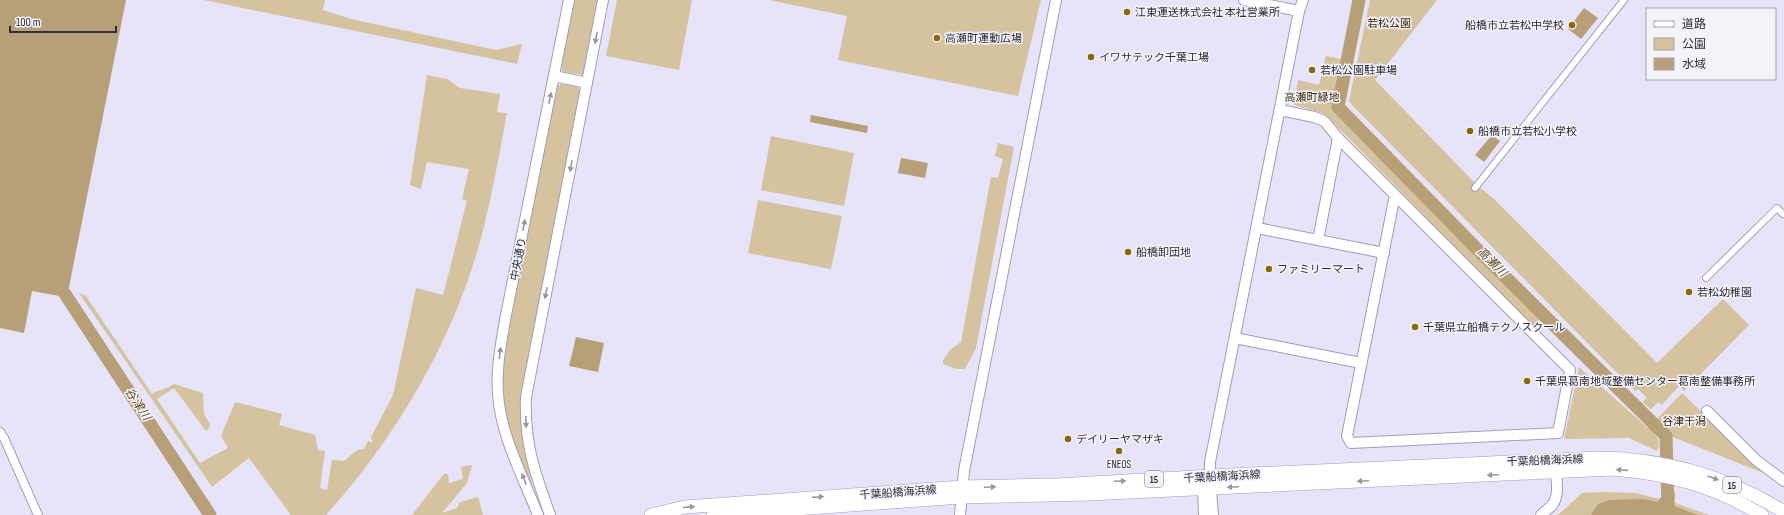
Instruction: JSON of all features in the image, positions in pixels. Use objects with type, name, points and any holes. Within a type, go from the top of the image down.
[{"type":"main road","name":"千葉船橋海浜線","points":[[1208,484],[1555,459],[1624,458],[1660,469],[1677,472],[1695,471],[1729,483],[1784,512]]},
{"type":"main road","name":"千葉船橋海浜線","points":[[713,515],[962,492],[1057,485],[1208,484],[1556,473],[1612,469],[1644,471],[1660,469]]},
{"type":"main road","name":"千葉船橋海浜線","points":[[1677,472],[1762,515]]},
{"type":"main road","name":"千葉船橋海浜線","points":[[651,515],[685,507],[962,492]]},
{"type":"street","name":"中央通り","points":[[538,515],[501,417],[498,393],[498,367],[504,327],[569,0]]},
{"type":"street","points":[[550,515],[532,465],[527,442],[526,397],[603,0]]},
{"type":"street","points":[[960,515],[962,492],[1056,0]]},
{"type":"street","points":[[1244,0],[1299,11]]},
{"type":"street","points":[[1204,515],[1210,462],[1302,0]]},
{"type":"street","points":[[1475,188],[1624,0]]},
{"type":"street","points":[[554,76],[587,82]]},
{"type":"street","points":[[1280,110],[1322,120],[1338,138],[1395,194],[1570,370],[1558,434],[1351,443],[1347,436],[1395,194]]},
{"type":"street","points":[[1318,240],[1338,138]]},
{"type":"street","points":[[1706,278],[1777,208],[1783,214]]},
{"type":"street","points":[[1257,228],[1384,253]]},
{"type":"street","points":[[1235,338],[1361,363]]},
{"type":"street","points":[[1707,411],[1756,460],[1784,481]]},
{"type":"street","points":[[0,432],[38,515]]},
{"type":"street","points":[[1541,515],[1553,503],[1556,497],[1555,459]]},
{"type":"street","points":[[1208,484],[1213,515]]},
{"type":"green space","points":[[204,0],[325,0],[323,10],[351,19],[496,50],[522,44],[517,64]]},
{"type":"green space","points":[[573,0],[599,0],[583,75],[563,72],[560,66]]},
{"type":"green space","points":[[617,0],[692,0],[679,70],[606,56]]},
{"type":"green space","name":"高瀬町運動広場","points":[[769,0],[1041,0],[1018,96],[838,60],[847,16]]},
{"type":"green space","name":"若松公園","points":[[1370,0],[1437,0],[1375,80],[1475,183],[1495,200],[1657,363],[1723,299],[1749,325],[1684,391],[1679,386],[1662,405],[1658,402],[1651,409],[1642,402],[1647,398],[1638,389],[1635,391],[1352,105],[1349,101]]},
{"type":"green space","name":"高瀬町緑地","points":[[1326,56],[1341,59],[1332,108],[1540,319],[1532,326],[1327,116],[1322,113],[1294,105],[1298,80],[1319,85]]},
{"type":"green space","points":[[427,75],[447,79],[460,88],[500,94],[497,112],[507,113],[485,223],[469,276],[455,314],[420,386],[376,453],[352,485],[326,515],[291,515],[249,458],[212,487],[79,293],[86,296],[152,394],[174,384],[203,393],[204,414],[210,424],[206,431],[174,388],[157,399],[200,463],[228,448],[221,436],[235,402],[282,414],[279,425],[315,435],[318,450],[325,451],[320,488],[327,490],[332,460],[344,461],[357,450],[364,449],[368,441],[373,443],[371,437],[393,395],[416,288],[443,295],[467,201],[462,199],[469,169],[427,162],[421,189],[410,185]]},
{"type":"green space","points":[[561,84],[577,86],[581,91],[521,415],[523,443],[534,493],[515,447],[509,428],[503,391],[503,373],[506,345],[556,87]]},
{"type":"green space","points":[[771,136],[854,153],[844,206],[761,190]]},
{"type":"green space","points":[[998,143],[1014,147],[976,348],[965,369],[957,369],[943,364],[943,360],[951,349],[961,342],[991,177],[998,178],[1003,159],[995,156]]},
{"type":"green space","points":[[758,200],[842,216],[831,269],[748,253]]},
{"type":"green space","name":"谷津干潟","points":[[1579,367],[1648,428],[1682,393],[1766,474],[1650,428],[1659,441],[1657,451],[1629,438],[1564,439]]},
{"type":"green space","points":[[472,465],[467,483],[442,513],[457,508],[460,502],[478,497],[483,515],[412,515],[444,474],[448,474],[449,483],[463,479],[461,467]]},
{"type":"green space","points":[[1582,493],[1636,493],[1675,503],[1709,515],[1558,515]]},
{"type":"water","points":[[0,0],[126,0],[68,292],[59,296],[32,291],[24,333],[0,328]]},
{"type":"water","points":[[1584,8],[1598,18],[1581,39],[1568,29]]},
{"type":"water","points":[[811,115],[868,126],[867,133],[810,122]]},
{"type":"water","points":[[1492,135],[1500,141],[1484,162],[1475,155]]},
{"type":"water","points":[[901,158],[928,163],[925,178],[898,173]]},
{"type":"water","points":[[576,337],[604,343],[598,372],[569,366]]},
{"type":"water","points":[[1665,490],[1675,493],[1674,506],[1698,515],[1591,515],[1598,504],[1609,500],[1643,499],[1658,502]]},
{"type":"waterway","name":"高瀬川","points":[[1359,0],[1338,107],[1477,249],[1666,436],[1668,508],[1662,515]]},
{"type":"waterway","name":"谷津川","points":[[65,294],[210,515]]},
{"type":"place","name":"江東運送株式会社 本社営業所","points":[[1127,12]]},
{"type":"place","name":"船橋市立若松中学校","points":[[1572,25]]},
{"type":"place","name":"高瀬町運動広場","points":[[937,38]]},
{"type":"place","name":"イワサテック千葉工場","points":[[1091,57]]},
{"type":"place","name":"若松公園駐車場","points":[[1312,70]]},
{"type":"place","name":"船橋市立若松小学校","points":[[1470,131]]},
{"type":"place","name":"船橋卸団地","points":[[1128,252]]},
{"type":"place","name":"ファミリーマート","points":[[1269,269]]},
{"type":"place","name":"若松幼稚園","points":[[1689,292]]},
{"type":"place","name":"千葉県立船橋テクノスクール","points":[[1415,327]]},
{"type":"place","name":"千葉県葛南地域整備センター葛南整備事務所","points":[[1527,381]]},
{"type":"place","name":"デイリーヤマザキ","points":[[1068,439]]},
{"type":"place","name":"ENEOS","points":[[1119,451]]}]
